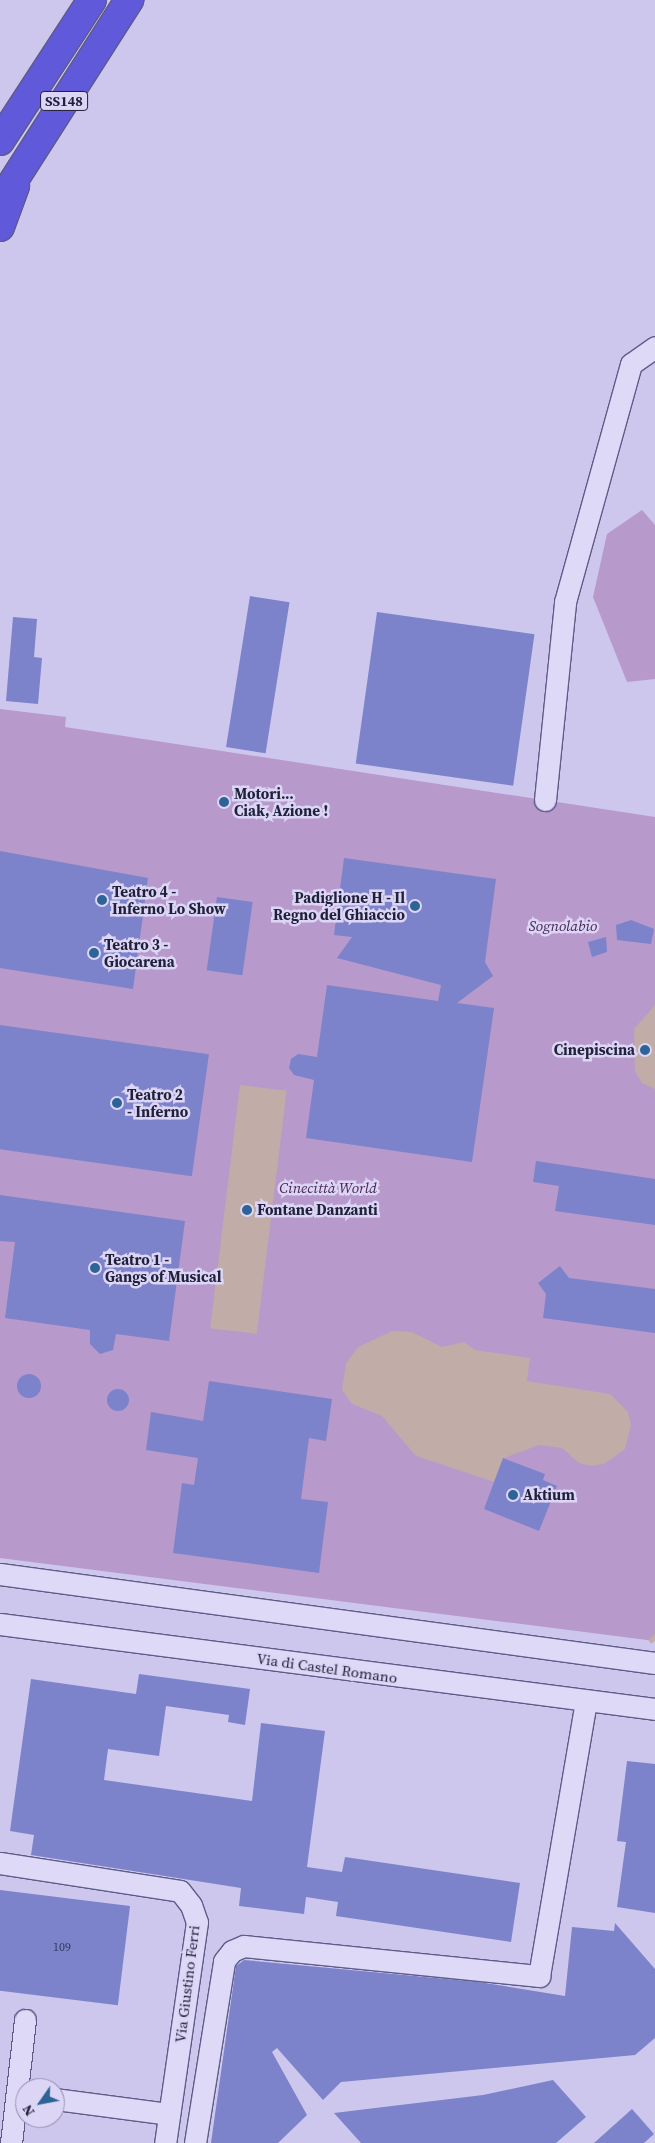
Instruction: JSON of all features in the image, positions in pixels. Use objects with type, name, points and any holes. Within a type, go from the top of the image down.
[{"type":"highway","name":"SS148","points":[[0,141],[92,0]]},
{"type":"highway","name":"SS148","points":[[0,202],[129,0]]},
{"type":"highway","points":[[0,227],[20,171]]},
{"type":"street","points":[[71,32],[80,0]]},
{"type":"street","points":[[545,800],[566,602],[631,364],[655,346]]},
{"type":"street","points":[[0,1574],[655,1663]]},
{"type":"street","name":"Via di Castel Romano","points":[[0,1624],[655,1709]]},
{"type":"street","points":[[195,2143],[224,1961],[232,1951],[244,1946],[539,1976],[586,1700]]},
{"type":"street","name":"Via Giustino Ferri","points":[[0,1863],[180,1891],[191,1905],[197,1922],[165,2143]]},
{"type":"street","points":[[11,2143],[14,2093],[25,2020]]},
{"type":"street","points":[[65,2100],[170,2114]]},
{"type":"green space","points":[[642,510],[655,525],[655,679],[627,682],[593,597],[607,534]]},
{"type":"green space","name":"Cinecittà World","points":[[0,709],[66,717],[65,727],[655,817],[655,1641],[0,1558]]},
{"type":"shaded area","name":"Cinepiscina","points":[[655,1005],[655,1089],[642,1083],[635,1071],[634,1029]]},
{"type":"shaded area","name":"Fontane Danzanti","points":[[240,1085],[287,1091],[257,1334],[210,1328]]},
{"type":"shaded area","points":[[392,1331],[412,1332],[442,1347],[464,1342],[475,1350],[530,1358],[527,1381],[610,1394],[628,1412],[631,1425],[625,1449],[604,1464],[591,1466],[579,1463],[562,1448],[539,1445],[504,1458],[494,1482],[416,1456],[382,1416],[352,1404],[342,1390],[346,1363],[358,1347]]},
{"type":"building","points":[[250,596],[290,602],[266,753],[226,747]]},
{"type":"building","points":[[377,612],[534,634],[513,786],[356,764]]},
{"type":"building","points":[[13,617],[37,619],[34,657],[42,658],[38,704],[6,701]]},
{"type":"building","points":[[0,851],[148,878],[133,989],[0,968]]},
{"type":"building","points":[[344,858],[496,879],[485,962],[493,976],[457,1003],[494,1008],[472,1162],[306,1138],[314,1080],[294,1075],[289,1068],[291,1059],[298,1054],[317,1057],[327,985],[438,1001],[441,985],[337,958],[352,937],[334,935]]},
{"type":"building","points":[[217,897],[253,902],[242,975],[207,970]]},
{"type":"building","points":[[631,920],[654,929],[651,944],[617,940],[616,925]]},
{"type":"building","points":[[606,937],[607,952],[592,957],[588,942]]},
{"type":"building","name":"Teatro 2 - Inferno","points":[[0,1025],[209,1054],[192,1176],[0,1149]]},
{"type":"building","points":[[536,1161],[655,1179],[655,1225],[555,1211],[559,1186],[533,1182]]},
{"type":"building","name":"Teatro 1 - Gangs of Musical","points":[[0,1195],[185,1221],[169,1341],[116,1334],[113,1350],[100,1354],[90,1344],[90,1330],[5,1318],[15,1242],[0,1241]]},
{"type":"building","points":[[560,1266],[569,1278],[655,1289],[655,1333],[543,1318],[546,1294],[538,1283]]},
{"type":"building","points":[[29,1374],[34,1375],[40,1381],[40,1391],[34,1397],[29,1398],[24,1397],[18,1391],[17,1386],[18,1381],[24,1375]]},
{"type":"building","points":[[209,1381],[332,1399],[326,1441],[309,1438],[301,1499],[328,1502],[319,1573],[173,1553],[182,1483],[194,1485],[198,1458],[146,1450],[151,1412],[203,1421]]},
{"type":"building","points":[[118,1389],[126,1392],[129,1400],[126,1408],[118,1411],[110,1408],[107,1400],[110,1392]]},
{"type":"building","name":"Aktium","points":[[503,1458],[545,1474],[543,1480],[557,1486],[539,1531],[484,1509]]},
{"type":"building","points":[[139,1674],[250,1689],[245,1725],[228,1722],[229,1715],[166,1706],[159,1756],[108,1749],[104,1780],[252,1801],[261,1723],[325,1731],[307,1867],[342,1872],[345,1857],[520,1883],[511,1942],[336,1916],[338,1902],[306,1897],[304,1914],[239,1906],[241,1888],[31,1855],[34,1835],[10,1831],[31,1679],[136,1694]]},
{"type":"building","points":[[627,1761],[655,1764],[655,1913],[617,1907],[626,1842],[617,1841]]},
{"type":"building","points":[[0,1890],[130,1906],[118,2005],[0,1991]]},
{"type":"building","points":[[615,1923],[655,1969],[655,2038],[635,2055],[341,2082],[323,2100],[277,2048],[272,2052],[307,2115],[278,2143],[211,2143],[236,1966],[244,1960],[479,1982],[565,1996],[572,1927],[614,1931]]},
{"type":"building","points":[[553,2080],[586,2117],[556,2143],[361,2143],[334,2113],[483,2095]]},
{"type":"building","points":[[632,2109],[654,2134],[644,2143],[594,2143]]},
{"type":"waterway","points":[[651,1640],[655,1636]]},
{"type":"place","name":"Motori... Ciak, Azione !","points":[[224,802]]},
{"type":"place","name":"Teatro 4 - Inferno Lo Show","points":[[102,900]]},
{"type":"place","name":"Padiglione H - Il Regno del Ghiaccio","points":[[415,906]]},
{"type":"place","name":"Teatro 3 - Giocarena","points":[[94,953]]},
{"type":"place","name":"Cinepiscina","points":[[645,1050]]},
{"type":"place","name":"Teatro 2 - Inferno","points":[[117,1103]]},
{"type":"place","name":"Fontane Danzanti","points":[[247,1210]]},
{"type":"place","name":"Teatro 1 - Gangs of Musical","points":[[95,1268]]},
{"type":"place","name":"Aktium","points":[[513,1495]]},
{"type":"park label","name":"Sognolabio","points":[[563,926]]}]
